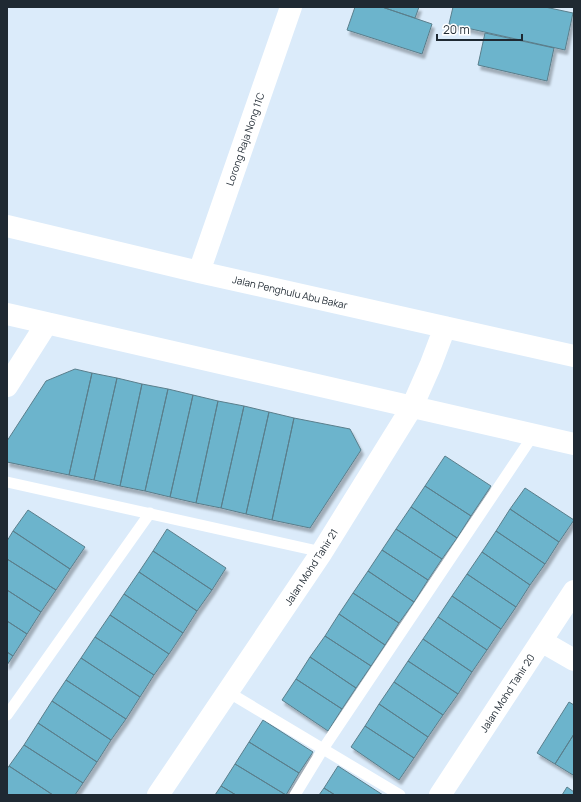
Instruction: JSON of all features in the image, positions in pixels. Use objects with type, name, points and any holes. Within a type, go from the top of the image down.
[{"type":"street","name":"Lorong Raja Nong 11C","points":[[198,272],[291,7]]},
{"type":"street","name":"Jalan Penghulu Abu Bakar","points":[[7,226],[198,272],[574,356]]},
{"type":"street","points":[[7,314],[574,444]]},
{"type":"street","points":[[7,386],[47,323]]},
{"type":"street","name":"Jalan Mohd Tahir 21","points":[[158,795],[322,552],[412,407],[445,327]]},
{"type":"street","name":"Jalan Mohd Tahir 20","points":[[440,795],[574,591]]},
{"type":"street","points":[[541,641],[574,660]]},
{"type":"lane","points":[[294,795],[534,434]]},
{"type":"lane","points":[[7,482],[322,552]]},
{"type":"lane","points":[[7,715],[150,513]]},
{"type":"lane","points":[[228,692],[400,795]]},
{"type":"building","points":[[355,7],[382,7],[432,24],[422,54],[347,30]]},
{"type":"building","points":[[382,7],[419,7],[415,18]]},
{"type":"building","points":[[453,7],[545,7],[573,13],[565,50],[449,24]]},
{"type":"building","points":[[485,33],[554,48],[547,81],[478,65]]},
{"type":"building","points":[[75,369],[92,373],[69,475],[7,462],[7,441],[46,381]]},
{"type":"building","points":[[92,373],[117,378],[94,480],[69,475]]},
{"type":"building","points":[[117,378],[142,384],[120,486],[94,480]]},
{"type":"building","points":[[142,384],[168,389],[145,491],[120,486]]},
{"type":"building","points":[[168,389],[193,395],[170,497],[145,491]]},
{"type":"building","points":[[193,395],[218,401],[196,503],[170,497]]},
{"type":"building","points":[[218,401],[244,406],[221,508],[196,503]]},
{"type":"building","points":[[244,406],[269,412],[246,514],[221,508]]},
{"type":"building","points":[[269,412],[294,418],[272,520],[246,514]]},
{"type":"building","points":[[294,418],[350,429],[361,450],[310,528],[272,520]]},
{"type":"building","points":[[445,456],[491,486],[471,516],[425,486]]},
{"type":"building","points":[[425,486],[471,516],[457,538],[411,507]]},
{"type":"building","points":[[525,488],[574,520],[559,542],[510,509]]},
{"type":"building","points":[[411,507],[457,538],[442,559],[396,529]]},
{"type":"building","points":[[510,509],[559,542],[545,564],[496,531]]},
{"type":"building","points":[[28,510],[85,547],[70,569],[13,531]]},
{"type":"building","points":[[167,529],[226,568],[212,590],[153,551]]},
{"type":"building","points":[[396,529],[442,559],[428,580],[382,550]]},
{"type":"building","points":[[13,531],[70,569],[56,590],[7,559],[7,541]]},
{"type":"building","points":[[496,531],[545,564],[530,585],[482,552]]},
{"type":"building","points":[[382,550],[428,580],[414,602],[368,571]]},
{"type":"building","points":[[153,551],[212,590],[197,611],[139,572]]},
{"type":"building","points":[[482,552],[530,585],[516,607],[467,574]]},
{"type":"building","points":[[7,559],[56,590],[41,612],[7,590]]},
{"type":"building","points":[[368,571],[414,602],[399,623],[353,593]]},
{"type":"building","points":[[139,572],[197,611],[183,633],[124,594]]},
{"type":"building","points":[[467,574],[516,607],[501,629],[452,596]]},
{"type":"building","points":[[7,590],[41,612],[27,634],[7,621]]},
{"type":"building","points":[[353,593],[399,623],[385,645],[339,614]]},
{"type":"building","points":[[124,594],[183,633],[169,654],[110,615]]},
{"type":"building","points":[[452,596],[501,629],[487,650],[438,617]]},
{"type":"building","points":[[339,614],[385,645],[371,666],[325,636]]},
{"type":"building","points":[[110,615],[169,654],[154,675],[95,637]]},
{"type":"building","points":[[438,617],[487,650],[472,672],[423,639]]},
{"type":"building","points":[[7,621],[27,634],[13,656],[7,652]]},
{"type":"building","points":[[325,636],[371,666],[356,688],[310,657]]},
{"type":"building","points":[[95,637],[154,675],[140,697],[81,658]]},
{"type":"building","points":[[423,639],[472,672],[458,694],[408,661]]},
{"type":"building","points":[[7,652],[13,656],[7,665]]},
{"type":"building","points":[[310,657],[356,688],[342,709],[296,679]]},
{"type":"building","points":[[81,658],[140,697],[126,719],[66,680]]},
{"type":"building","points":[[408,661],[458,694],[443,715],[394,682]]},
{"type":"building","points":[[296,679],[342,709],[328,731],[282,700]]},
{"type":"building","points":[[66,680],[126,719],[111,740],[52,701]]},
{"type":"building","points":[[394,682],[443,715],[428,737],[379,704]]},
{"type":"building","points":[[52,701],[111,740],[97,762],[38,723]]},
{"type":"building","points":[[569,702],[574,705],[574,734],[555,764],[537,753]]},
{"type":"building","points":[[379,704],[428,737],[414,758],[365,726]]},
{"type":"building","points":[[263,720],[313,752],[299,773],[249,742]]},
{"type":"building","points":[[38,723],[97,762],[83,783],[24,745]]},
{"type":"building","points":[[365,726],[414,758],[399,780],[351,747]]},
{"type":"building","points":[[574,734],[574,773],[573,775],[555,764]]},
{"type":"building","points":[[249,742],[299,773],[286,795],[235,764]]},
{"type":"building","points":[[24,745],[83,783],[75,795],[53,795],[9,766]]},
{"type":"building","points":[[235,764],[286,795],[236,795],[221,786]]},
{"type":"building","points":[[9,766],[53,795],[7,795],[7,769]]},
{"type":"building","points":[[338,766],[383,795],[335,795],[324,788]]},
{"type":"building","points":[[221,786],[236,795],[215,795]]},
{"type":"building","points":[[567,787],[574,792],[574,795],[562,795]]},
{"type":"building","points":[[324,788],[335,795],[319,795]]}]
